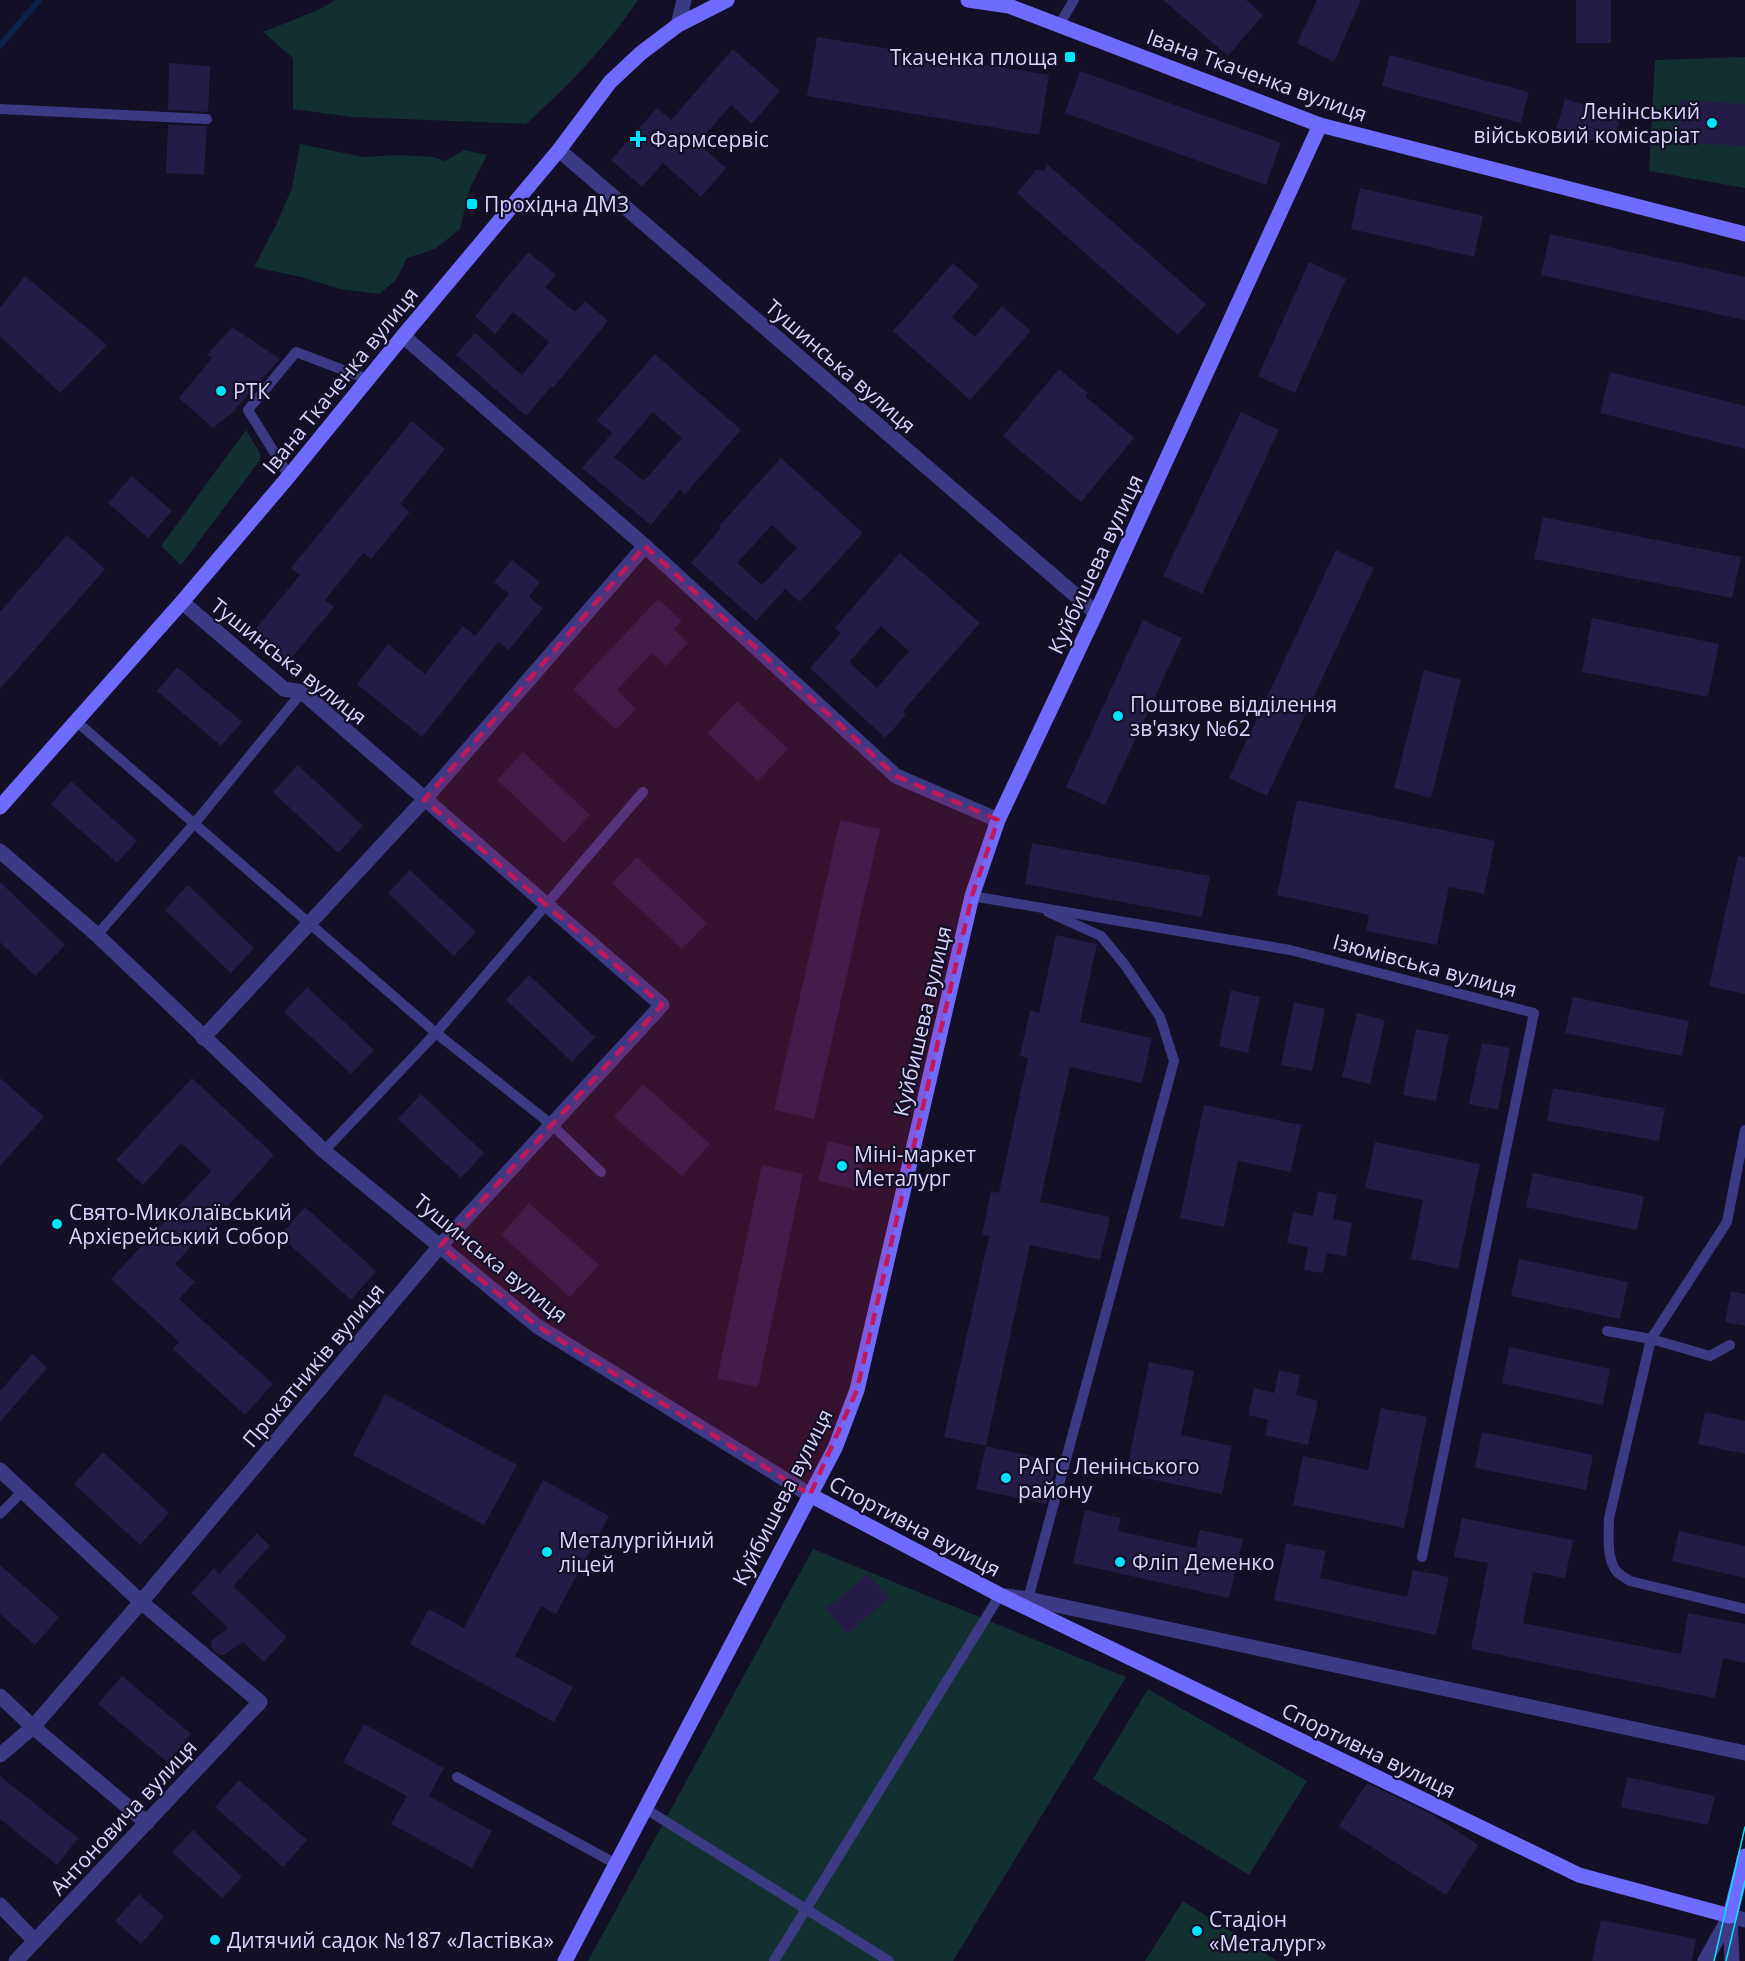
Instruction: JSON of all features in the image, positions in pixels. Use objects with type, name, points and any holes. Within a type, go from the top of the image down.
[{"type":"main road","name":"Івана Ткаченка вулиця","points":[[0,807],[182,602],[289,476],[367,379],[560,150],[610,82],[641,52],[678,25],[727,0]]},
{"type":"main road","name":"Івана Ткаченка вулиця","points":[[968,0],[1009,6],[1320,125],[1745,234]]},
{"type":"main road","name":"Куйбишева вулиця","points":[[565,1961],[835,1448],[857,1390],[972,896],[998,820],[1096,614],[1320,125]]},
{"type":"main road","name":"Спортивна вулиця","points":[[810,1495],[1000,1595],[1579,1875],[1738,1918]]},
{"type":"main road","points":[[1738,1918],[1745,1856]]},
{"type":"street","points":[[678,25],[684,0]]},
{"type":"street","name":"Тушинська вулиця","points":[[560,150],[1096,614]]},
{"type":"street","points":[[403,336],[645,546],[896,777],[998,820]]},
{"type":"street","points":[[203,1038],[424,800],[645,546]]},
{"type":"street","name":"Тушинська вулиця","points":[[182,602],[284,689],[302,692],[662,1005]]},
{"type":"street","name":"Тушинська вулиця","points":[[0,851],[97,935],[324,1151],[537,1326],[810,1495]]},
{"type":"street","name":"Прокатників вулиця","points":[[0,1755],[33,1727],[440,1246],[662,1005]]},
{"type":"street","points":[[0,1470],[141,1602]]},
{"type":"street","name":"Спортивна вулиця","points":[[1000,1595],[1028,1599],[1745,1753]]},
{"type":"street","name":"Антоновича вулиця","points":[[16,1961],[260,1702],[141,1602]]},
{"type":"street","points":[[0,1696],[33,1727],[147,1823]]},
{"type":"street","points":[[0,1905],[35,1941]]},
{"type":"street","points":[[1705,1961],[1738,1918]]},
{"type":"street","points":[[1732,1961],[1738,1918]]},
{"type":"lane","points":[[1059,25],[1074,0]]},
{"type":"lane","points":[[0,109],[207,119]]},
{"type":"lane","points":[[289,476],[248,410],[296,352],[367,379]]},
{"type":"lane","points":[[97,935],[194,824],[302,692]]},
{"type":"lane","points":[[77,722],[436,1033],[552,1125],[601,1172]]},
{"type":"lane","points":[[324,1151],[436,1033],[643,792]]},
{"type":"lane","name":"Ізюмівська вулиця","points":[[972,896],[1290,950],[1534,1013],[1422,1557]]},
{"type":"lane","points":[[1028,1599],[1174,1061],[1160,1017],[1125,965],[1101,936],[1034,906]]},
{"type":"lane","points":[[1745,1130],[1727,1222],[1651,1339],[1609,1518],[1611,1559],[1617,1572],[1630,1581],[1745,1609]]},
{"type":"lane","points":[[1607,1331],[1651,1339],[1710,1356],[1730,1345]]},
{"type":"lane","points":[[0,1514],[23,1491]]},
{"type":"lane","points":[[774,1961],[1000,1595]]},
{"type":"lane","points":[[457,1777],[616,1864]]},
{"type":"lane","points":[[646,1809],[889,1961]]},
{"type":"highlighted area","points":[[645,546],[896,776],[998,820],[972,896],[857,1390],[810,1495],[537,1326],[440,1246],[662,1005],[424,800]]},
{"type":"green space","points":[[336,0],[638,0],[586,65],[526,124],[352,117],[293,109],[293,58],[263,32],[318,10]]},
{"type":"green space","points":[[1745,57],[1745,188],[1649,171],[1655,60]]},
{"type":"green space","points":[[300,144],[363,157],[400,155],[434,157],[445,161],[464,150],[487,155],[470,188],[460,229],[435,249],[407,258],[396,280],[379,294],[340,289],[301,277],[254,267],[292,188]]},
{"type":"green space","points":[[246,430],[260,453],[260,460],[181,565],[161,546]]},
{"type":"green space","points":[[813,1549],[1126,1677],[953,1961],[588,1961]]},
{"type":"green space","points":[[1148,1689],[1307,1781],[1249,1875],[1093,1779]]},
{"type":"green space","name":"Стадіон «Металург»","points":[[1183,1901],[1277,1961],[1145,1961]]},
{"type":"building","points":[[1163,0],[1246,0],[1263,15],[1228,56]]},
{"type":"building","points":[[1317,0],[1361,0],[1334,62],[1297,43]]},
{"type":"building","points":[[1576,0],[1611,0],[1611,43],[1576,43]]},
{"type":"building","points":[[817,37],[1049,75],[1039,135],[807,96]]},
{"type":"building","points":[[733,49],[780,91],[752,124],[731,105],[698,143],[726,168],[701,197],[663,163],[642,187],[611,160],[657,108],[671,120]]},
{"type":"building","points":[[1390,55],[1529,92],[1521,123],[1382,86]]},
{"type":"building","points":[[169,63],[210,66],[208,112],[168,110]]},
{"type":"building","points":[[1080,71],[1281,143],[1266,185],[1065,113]]},
{"type":"building","points":[[1565,99],[1621,115],[1612,146],[1556,130]]},
{"type":"building","name":"Ленінський військовий комісаріат","points":[[1680,100],[1745,104],[1745,146],[1678,142]]},
{"type":"building","points":[[168,125],[207,126],[204,175],[166,173]]},
{"type":"building","points":[[1047,164],[1206,304],[1178,335],[1017,193],[1037,169],[1044,171]]},
{"type":"building","points":[[1360,188],[1483,216],[1474,257],[1351,229]]},
{"type":"building","points":[[1550,234],[1745,277],[1745,320],[1541,275]]},
{"type":"building","points":[[528,252],[556,275],[545,287],[575,312],[585,301],[608,321],[553,388],[551,387],[526,416],[456,355],[475,333],[522,375],[549,342],[513,312],[495,334],[475,316]]},
{"type":"building","points":[[1309,262],[1346,279],[1295,393],[1258,376]]},
{"type":"building","points":[[953,263],[979,286],[952,317],[975,337],[1002,306],[1031,331],[970,400],[893,331]]},
{"type":"building","points":[[25,276],[107,345],[60,393],[0,336],[0,308]]},
{"type":"building","points":[[232,327],[280,359],[232,413],[213,428],[179,398],[212,358],[207,355]]},
{"type":"building","points":[[655,354],[741,430],[685,494],[680,489],[651,525],[582,468],[612,433],[597,420]],"holes":[[[653,412],[682,438],[644,481],[614,457]]]},
{"type":"building","points":[[1059,369],[1088,393],[1085,396],[1134,438],[1081,502],[1003,436]]},
{"type":"building","points":[[1610,372],[1745,406],[1745,449],[1600,413]]},
{"type":"building","points":[[1241,412],[1279,430],[1202,594],[1163,576]]},
{"type":"building","points":[[412,421],[445,449],[400,504],[410,512],[371,559],[363,553],[325,600],[334,607],[288,662],[253,632],[300,575],[291,568]]},
{"type":"building","points":[[781,458],[863,533],[800,602],[785,589],[756,621],[691,563],[721,528],[719,526]],"holes":[[[772,525],[797,548],[762,585],[737,563]]]},
{"type":"building","points":[[132,476],[172,511],[148,538],[108,503]]},
{"type":"building","points":[[1543,517],[1741,557],[1732,598],[1534,559]]},
{"type":"building","points":[[67,535],[105,569],[0,689],[0,612]]},
{"type":"building","points":[[1336,550],[1374,568],[1267,796],[1229,778]]},
{"type":"building","points":[[900,553],[980,623],[903,711],[906,715],[885,738],[810,668],[841,633],[835,628]],"holes":[[[881,626],[909,651],[877,688],[849,662]]]},
{"type":"building","points":[[512,560],[540,582],[529,597],[543,608],[509,650],[498,642],[422,737],[357,684],[388,644],[425,674],[463,626],[475,636],[509,594],[494,582]]},
{"type":"building","points":[[658,599],[682,621],[674,629],[688,643],[666,666],[652,653],[617,690],[636,709],[616,730],[573,689]]},
{"type":"building","points":[[1592,618],[1719,644],[1708,697],[1582,672]]},
{"type":"building","points":[[1143,620],[1182,638],[1105,805],[1066,787]]},
{"type":"building","points":[[177,667],[242,722],[221,746],[157,691]]},
{"type":"building","points":[[1424,670],[1461,680],[1431,798],[1394,788]]},
{"type":"building","points":[[737,701],[788,749],[758,781],[707,733]]},
{"type":"building","points":[[523,752],[590,815],[564,843],[497,780]]},
{"type":"building","points":[[298,765],[363,826],[338,853],[273,792]]},
{"type":"building","points":[[71,781],[137,841],[117,863],[51,804]]},
{"type":"building","points":[[1297,800],[1495,841],[1484,894],[1449,887],[1437,945],[1366,931],[1369,915],[1277,895]]},
{"type":"building","points":[[840,820],[880,829],[814,1119],[774,1110]]},
{"type":"building","points":[[1032,843],[1210,876],[1202,917],[1025,884]]},
{"type":"building","points":[[1738,856],[1745,857],[1745,994],[1709,986]]},
{"type":"building","points":[[637,857],[707,923],[682,949],[612,883]]},
{"type":"building","points":[[410,870],[476,932],[454,956],[388,893]]},
{"type":"building","points":[[0,882],[65,945],[35,976],[0,942]]},
{"type":"building","points":[[188,885],[254,948],[231,973],[165,910]]},
{"type":"building","points":[[1056,935],[1097,944],[1080,1022],[1152,1038],[1142,1083],[1070,1067],[1040,1202],[1110,1217],[1100,1260],[1030,1245],[986,1446],[944,1437],[989,1236],[982,1235],[991,1191],[999,1193],[1028,1058],[1020,1056],[1030,1010],[1039,1013]]},
{"type":"building","points":[[529,975],[595,1037],[572,1062],[506,1000]]},
{"type":"building","points":[[307,987],[374,1050],[351,1074],[284,1012]]},
{"type":"building","points":[[1231,990],[1260,997],[1248,1053],[1219,1046]]},
{"type":"building","points":[[1573,997],[1689,1021],[1682,1056],[1565,1033]]},
{"type":"building","points":[[1294,1002],[1325,1009],[1312,1071],[1281,1065]]},
{"type":"building","points":[[1357,1013],[1385,1020],[1370,1084],[1342,1077]]},
{"type":"building","points":[[1416,1029],[1449,1035],[1436,1101],[1403,1095]]},
{"type":"building","points":[[1482,1043],[1510,1048],[1498,1110],[1469,1104]]},
{"type":"building","points":[[0,1078],[44,1117],[0,1166]]},
{"type":"building","points":[[192,1078],[274,1155],[175,1264],[195,1282],[179,1299],[273,1384],[245,1415],[173,1349],[179,1342],[111,1279],[211,1171],[181,1143],[143,1185],[116,1160]]},
{"type":"building","points":[[643,1084],[710,1144],[682,1176],[614,1117]]},
{"type":"building","points":[[1553,1088],[1665,1108],[1659,1141],[1547,1121]]},
{"type":"building","points":[[421,1094],[484,1153],[461,1178],[398,1119]]},
{"type":"building","points":[[1204,1105],[1301,1125],[1291,1172],[1238,1161],[1224,1227],[1180,1218]]},
{"type":"building","name":"Міні-маркет Металург","points":[[828,1141],[867,1150],[857,1190],[818,1181]]},
{"type":"building","points":[[1375,1142],[1480,1164],[1458,1269],[1411,1259],[1423,1200],[1365,1188]]},
{"type":"building","points":[[762,1165],[803,1174],[758,1387],[717,1379]]},
{"type":"building","points":[[1533,1173],[1644,1196],[1637,1230],[1526,1207]]},
{"type":"building","points":[[1318,1191],[1337,1195],[1333,1219],[1352,1223],[1346,1257],[1327,1253],[1323,1273],[1304,1270],[1308,1247],[1287,1243],[1293,1212],[1313,1216]]},
{"type":"building","points":[[529,1203],[599,1265],[570,1297],[501,1235]]},
{"type":"building","points":[[305,1207],[376,1271],[351,1300],[280,1236]]},
{"type":"building","points":[[1519,1259],[1628,1282],[1620,1319],[1511,1296]]},
{"type":"building","points":[[1731,1291],[1745,1294],[1745,1326],[1725,1322]]},
{"type":"building","points":[[1509,1347],[1610,1369],[1603,1405],[1502,1383]]},
{"type":"building","points":[[32,1354],[47,1368],[0,1422],[0,1391]]},
{"type":"building","points":[[1149,1362],[1194,1371],[1181,1435],[1232,1446],[1222,1494],[1126,1474]]},
{"type":"building","points":[[1279,1370],[1300,1375],[1296,1395],[1318,1401],[1308,1445],[1265,1435],[1268,1420],[1248,1415],[1254,1388],[1274,1393]]},
{"type":"building","points":[[385,1394],[517,1465],[484,1525],[353,1455]]},
{"type":"building","points":[[1381,1408],[1427,1417],[1404,1528],[1293,1505],[1303,1456],[1368,1470]]},
{"type":"building","points":[[1705,1412],[1745,1421],[1745,1454],[1698,1444]]},
{"type":"building","points":[[1482,1432],[1593,1455],[1586,1490],[1475,1468]]},
{"type":"building","points":[[986,1446],[1057,1462],[1046,1504],[976,1489]]},
{"type":"building","points":[[103,1452],[169,1513],[140,1545],[74,1484]]},
{"type":"building","name":"Металургійний ліцей","points":[[543,1480],[609,1516],[556,1614],[541,1606],[515,1656],[573,1687],[554,1722],[410,1644],[429,1609],[464,1628]]},
{"type":"building","points":[[1085,1510],[1121,1518],[1118,1531],[1196,1548],[1200,1530],[1243,1539],[1229,1598],[1073,1563]]},
{"type":"building","points":[[1462,1518],[1573,1540],[1565,1578],[1533,1572],[1523,1623],[1681,1654],[1688,1613],[1745,1624],[1745,1663],[1723,1658],[1715,1698],[1471,1649],[1488,1563],[1454,1557]]},
{"type":"building","points":[[1679,1531],[1745,1546],[1745,1578],[1672,1561]]},
{"type":"building","points":[[257,1533],[270,1546],[233,1586],[287,1637],[264,1662],[243,1642],[224,1655],[219,1655],[211,1648],[212,1640],[228,1628],[191,1593],[214,1568],[219,1574]]},
{"type":"building","points":[[1286,1543],[1326,1551],[1320,1578],[1407,1597],[1413,1570],[1449,1577],[1436,1635],[1274,1600]]},
{"type":"building","points":[[0,1565],[59,1617],[35,1645],[0,1614]]},
{"type":"building","points":[[868,1574],[889,1598],[847,1634],[826,1609]]},
{"type":"building","points":[[122,1676],[191,1734],[167,1762],[98,1704]]},
{"type":"building","points":[[364,1724],[444,1768],[429,1796],[492,1831],[472,1868],[391,1824],[407,1796],[343,1762]]},
{"type":"building","points":[[0,1776],[78,1838],[57,1865],[0,1819]]},
{"type":"building","points":[[1627,1777],[1715,1796],[1708,1825],[1621,1807]]},
{"type":"building","points":[[239,1780],[307,1840],[283,1867],[215,1807]]},
{"type":"building","points":[[1367,1783],[1431,1814],[1478,1845],[1446,1895],[1339,1826]]},
{"type":"building","points":[[193,1830],[242,1877],[222,1898],[172,1852]]},
{"type":"building","points":[[139,1894],[164,1917],[141,1944],[115,1921]]},
{"type":"building","points":[[1601,1920],[1696,1939],[1692,1961],[1592,1961]]},
{"type":"waterway","points":[[0,46],[39,0]]},
{"type":"tram line","points":[[1714,1961],[1745,1827]]},
{"type":"tram line","points":[[1726,1961],[1745,1881]]},
{"type":"place","name":"Ткаченка площа","points":[[1070,57]]},
{"type":"place","name":"Ленінський військовий комісаріат","points":[[1712,123]]},
{"type":"place","name":"Фармсервіс","points":[[638,139]]},
{"type":"place","name":"Прохідна ДМЗ","points":[[472,204]]},
{"type":"place","name":"РТК","points":[[221,391]]},
{"type":"place","name":"Поштове відділення зв'язку №62","points":[[1118,716]]},
{"type":"place","name":"Міні-маркет Металург","points":[[842,1166]]},
{"type":"place","name":"Свято-Миколаївський Архієрейський Собор","points":[[57,1224]]},
{"type":"place","name":"РАГС Ленінського району","points":[[1006,1478]]},
{"type":"place","name":"Металургійний ліцей","points":[[547,1552]]},
{"type":"place","name":"Фліп Деменко","points":[[1120,1562]]},
{"type":"place","name":"Стадіон «Металург»","points":[[1197,1931]]},
{"type":"place","name":"Дитячий садок №187 «Ластівка»","points":[[215,1940]]}]
